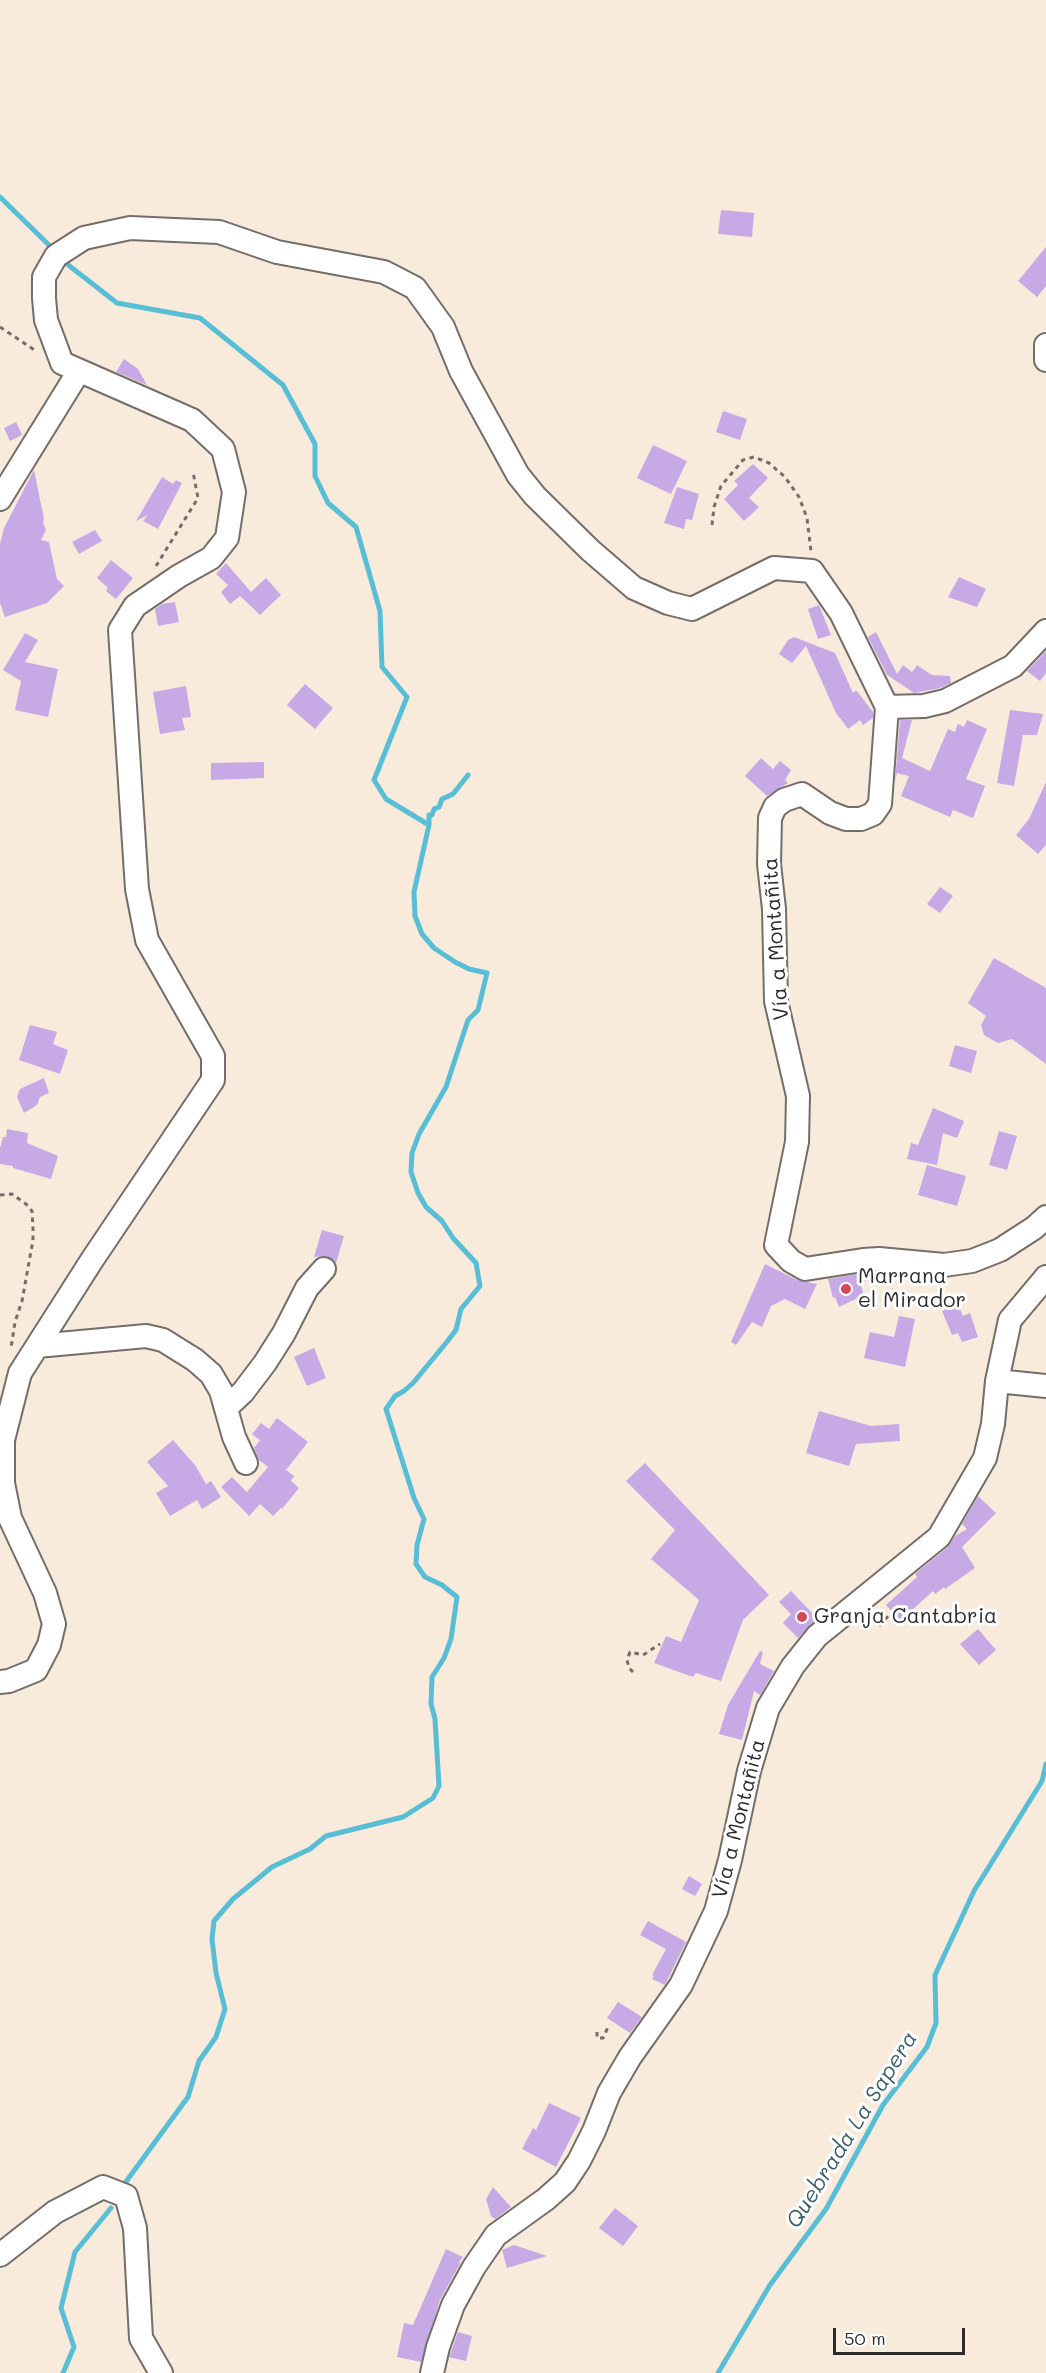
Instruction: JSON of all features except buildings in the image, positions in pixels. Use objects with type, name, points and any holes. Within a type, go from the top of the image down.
[{"type":"street","points":[[0,1682],[9,1681],[36,1670],[49,1645],[54,1624],[45,1593],[10,1518],[3,1483],[3,1440],[20,1373],[92,1260],[213,1080],[213,1056],[147,940],[137,889],[120,630],[135,606],[211,558],[227,538],[234,492],[223,449],[192,420],[70,367],[46,320],[44,277],[56,256],[84,238],[130,228],[219,232],[277,252],[384,272],[415,288],[443,327],[461,371],[518,475],[535,496],[590,550],[634,588],[668,603],[692,609],[774,568],[812,571],[841,613],[887,707],[924,706],[945,701],[1013,666],[1046,631]]},
{"type":"street","points":[[1046,345],[1046,360]]},
{"type":"street","points":[[0,499],[70,367]]},
{"type":"street","name":"Vía a Montañita","points":[[887,707],[880,804],[873,814],[861,819],[846,819],[830,813],[802,794],[784,800],[775,807],[770,818],[769,864],[774,909],[776,1001],[798,1096],[797,1142],[776,1245],[791,1261],[805,1269],[871,1259],[944,1265],[972,1262],[1000,1250],[1034,1228],[1046,1216]]},
{"type":"street","points":[[227,1407],[243,1392],[265,1363],[285,1333],[307,1288],[324,1269]]},
{"type":"street","name":"Vía a Montañita","points":[[432,2373],[453,2305],[474,2267],[496,2235],[546,2199],[565,2182],[589,2141],[614,2084],[630,2057],[681,1985],[696,1956],[716,1911],[730,1860],[748,1771],[768,1708],[793,1666],[817,1636],[939,1537],[985,1458],[993,1424],[997,1381],[1010,1320],[1046,1278]]},
{"type":"street","points":[[37,1346],[146,1336],[164,1340],[195,1360],[211,1374],[221,1391],[234,1437],[246,1463]]},
{"type":"street","points":[[997,1381],[1046,1386]]},
{"type":"street","points":[[0,2256],[55,2212],[103,2187],[126,2196],[135,2228],[141,2338],[161,2373]]},
{"type":"path","points":[[0,327],[36,351],[70,367]]},
{"type":"path","points":[[712,525],[714,507],[722,486],[742,460],[754,457],[770,463],[785,477],[799,497],[807,518],[812,571]]},
{"type":"path","points":[[151,595],[155,567],[198,498],[193,472]]},
{"type":"path","points":[[0,1195],[12,1194],[32,1211],[33,1240],[11,1345],[10,1364],[20,1373]]},
{"type":"path","points":[[872,1618],[880,1625],[891,1613]]},
{"type":"path","points":[[633,1672],[629,1668],[627,1659],[630,1652],[643,1655],[660,1644]]},
{"type":"path","points":[[597,2032],[597,2038],[603,2038],[609,2025]]},
{"type":"waterway","points":[[0,197],[53,249]]},
{"type":"waterway","points":[[67,264],[117,303],[200,318],[283,385],[315,444],[315,476],[328,503],[356,527],[380,611],[382,667],[407,697],[374,780],[386,799],[429,825],[414,892],[415,916],[422,934],[434,948],[469,969],[487,973],[478,1010],[468,1020],[446,1087],[419,1134],[412,1153],[411,1172],[418,1193],[426,1207],[442,1221],[453,1238],[476,1263],[480,1286],[461,1309],[456,1330],[413,1383],[395,1396],[386,1409],[414,1498],[424,1519],[417,1545],[416,1564],[425,1577],[442,1585],[457,1597],[451,1639],[444,1658],[432,1677],[431,1704],[435,1719],[439,1786],[433,1798],[403,1817],[326,1836],[310,1849],[272,1867],[233,1899],[214,1921],[212,1939],[216,1973],[225,2009],[216,2037],[199,2061],[188,2097],[125,2183]]},
{"type":"waterway","points":[[429,825],[429,815],[432,815],[434,809],[439,807],[442,799],[453,794],[468,775]]},
{"type":"waterway","name":"Quebrada La Sapera","points":[[718,2373],[770,2285],[826,2209],[883,2105],[927,2047],[936,2023],[935,1975],[974,1891],[1042,1781],[1046,1764]]},
{"type":"waterway","points":[[63,2373],[74,2347],[61,2308],[75,2252],[111,2208]]},
{"type":"place","name":"Marrana el Mirador","points":[[846,1289]]},
{"type":"place","name":"Granja Cantabria","points":[[802,1617]]}]
